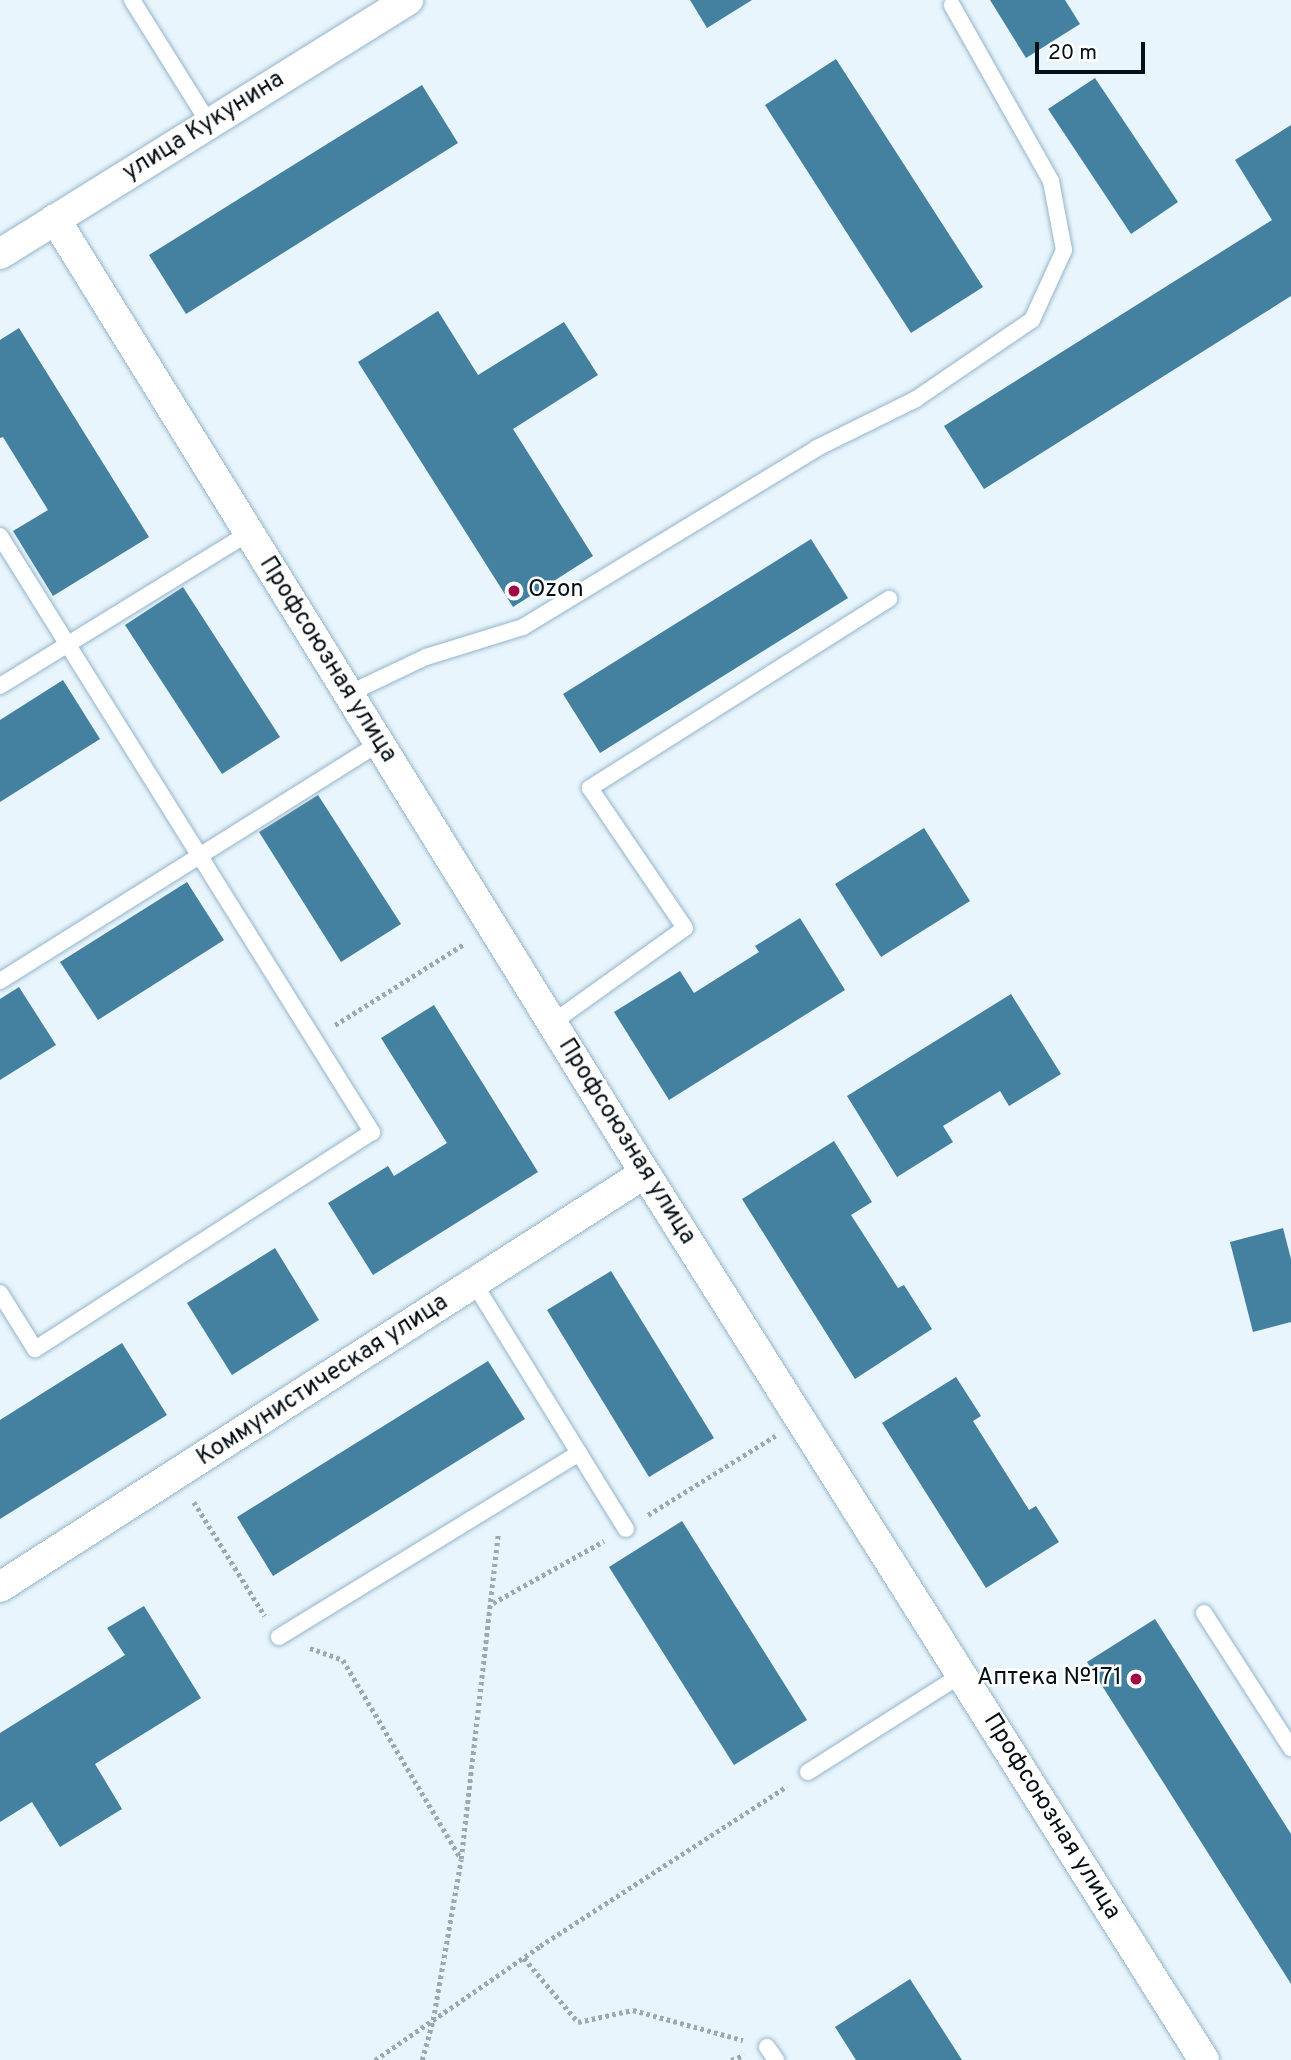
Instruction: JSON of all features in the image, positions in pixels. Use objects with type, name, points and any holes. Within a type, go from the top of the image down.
[{"type":"street","name":"улица Кукунина","points":[[0,254],[408,0]]},
{"type":"street","name":"Профсоюзная улица","points":[[55,219],[645,1173],[1204,2060]]},
{"type":"street","name":"Коммунистическая улица","points":[[0,1587],[645,1173]]},
{"type":"lane","points":[[132,0],[209,123]]},
{"type":"lane","points":[[348,694],[426,657],[523,627],[817,448],[916,399],[1032,320],[1065,250],[1051,181],[952,5]]},
{"type":"lane","points":[[0,686],[249,533]]},
{"type":"lane","points":[[0,536],[372,1132],[35,1349],[0,1293]]},
{"type":"lane","points":[[552,1023],[685,928],[590,788],[890,600]]},
{"type":"lane","points":[[0,981],[379,743]]},
{"type":"lane","points":[[474,1283],[626,1529]]},
{"type":"lane","points":[[279,1637],[579,1453]]},
{"type":"lane","points":[[1204,1613],[1291,1748]]},
{"type":"lane","points":[[808,1772],[961,1675]]},
{"type":"path","points":[[314,1039],[492,926]]},
{"type":"path","points":[[177,1475],[279,1637],[343,1660],[461,1859]]},
{"type":"path","points":[[422,2060],[433,2020],[461,1859],[492,1603],[500,1502]]},
{"type":"path","points":[[375,2060],[523,1958],[808,1772]]},
{"type":"path","points":[[523,1958],[578,2022],[633,2010],[772,2053]]},
{"type":"building","points":[[690,0],[752,0],[707,28]]},
{"type":"building","points":[[990,0],[1065,0],[1080,24],[1026,58]]},
{"type":"building","points":[[836,59],[983,287],[911,333],[765,105]]},
{"type":"building","points":[[1095,78],[1178,202],[1131,234],[1048,109]]},
{"type":"building","points":[[422,85],[458,143],[186,314],[149,255]]},
{"type":"building","points":[[1291,125],[1291,296],[984,489],[944,426],[1272,220],[1235,160]]},
{"type":"building","points":[[438,311],[478,375],[564,322],[598,375],[513,429],[593,556],[513,607],[358,362]]},
{"type":"building","points":[[19,328],[149,537],[53,596],[13,531],[48,510],[3,437],[0,438],[0,340]]},
{"type":"building","points":[[811,539],[848,598],[600,753],[563,694]]},
{"type":"building","points":[[183,587],[280,737],[222,774],[125,625]]},
{"type":"building","points":[[63,680],[100,739],[0,802],[0,720]]},
{"type":"building","points":[[318,795],[401,924],[341,962],[259,832]]},
{"type":"building","points":[[924,828],[970,901],[881,957],[835,884]]},
{"type":"building","points":[[187,882],[224,940],[98,1020],[60,962]]},
{"type":"building","points":[[800,918],[845,990],[669,1100],[614,1012],[680,971],[694,993],[759,952],[755,946]]},
{"type":"building","points":[[19,987],[56,1045],[0,1080],[0,999]]},
{"type":"building","points":[[1011,994],[1061,1074],[1009,1106],[1000,1091],[943,1126],[953,1142],[897,1177],[847,1096]]},
{"type":"building","points":[[434,1005],[538,1172],[373,1275],[328,1203],[388,1166],[394,1176],[447,1143],[381,1038]]},
{"type":"building","points":[[834,1141],[872,1202],[851,1215],[898,1288],[904,1285],[932,1329],[855,1379],[742,1199]]},
{"type":"building","points":[[1283,1228],[1291,1259],[1291,1322],[1253,1332],[1230,1242]]},
{"type":"building","points":[[275,1248],[319,1320],[232,1375],[187,1303]]},
{"type":"building","points":[[611,1271],[714,1438],[649,1477],[547,1310]]},
{"type":"building","points":[[122,1343],[167,1415],[0,1519],[0,1420]]},
{"type":"building","points":[[488,1361],[525,1419],[273,1576],[237,1517]]},
{"type":"building","points":[[956,1377],[981,1416],[973,1421],[1029,1510],[1036,1506],[1059,1542],[986,1588],[882,1423]]},
{"type":"building","points":[[682,1521],[807,1720],[734,1765],[609,1567]]},
{"type":"building","points":[[144,1606],[201,1698],[95,1764],[122,1809],[60,1847],[32,1802],[0,1822],[0,1733],[125,1655],[107,1628]]},
{"type":"building","points":[[1155,1619],[1291,1834],[1291,1984],[1087,1662]]},
{"type":"building","points":[[910,1979],[962,2060],[856,2060],[835,2027]]},
{"type":"place","name":"Ozon","points":[[514,591]]},
{"type":"place","name":"Аптека №171","points":[[1136,1679]]}]
